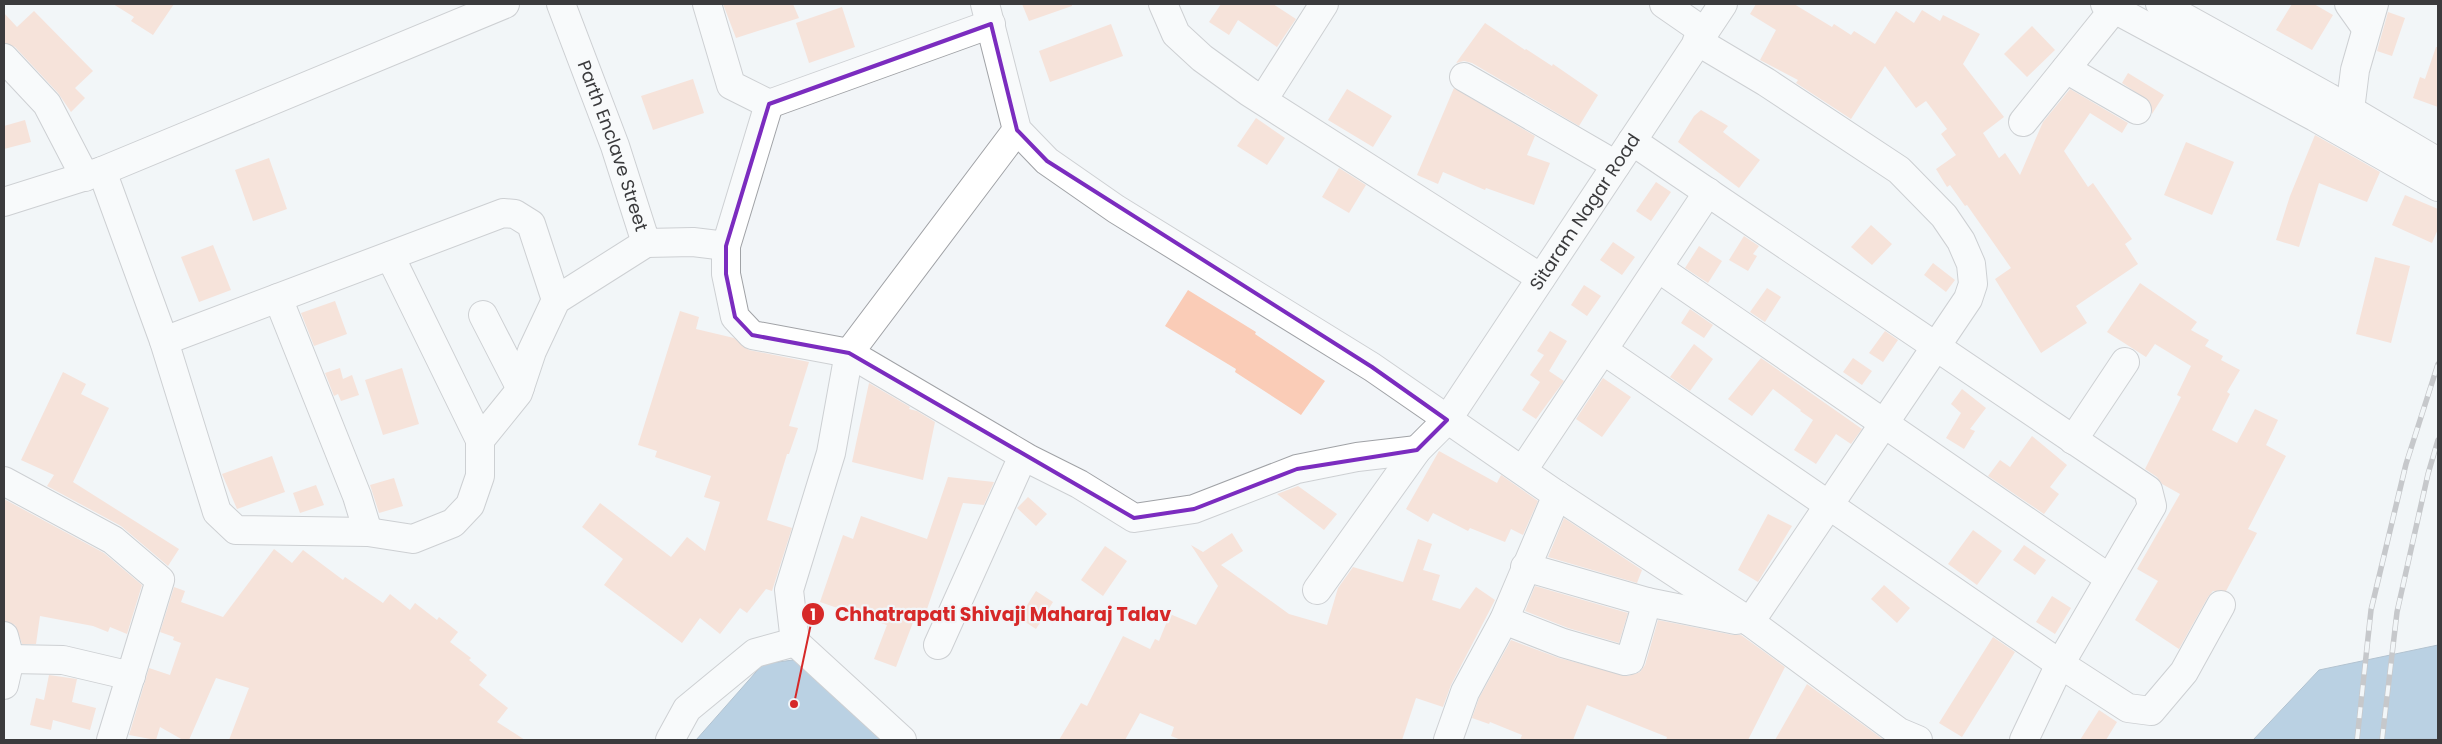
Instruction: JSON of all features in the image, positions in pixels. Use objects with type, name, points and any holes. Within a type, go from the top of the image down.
[{"type":"street","points":[[4,202],[94,174],[505,4]]},
{"type":"street","name":"Parth Enclave Street","points":[[561,4],[615,146],[646,243],[693,242],[726,246]]},
{"type":"street","points":[[707,4],[731,85],[769,104],[988,14],[1017,130],[1047,161],[1116,209],[1372,367],[1447,420],[1750,622],[1899,732],[1918,740]]},
{"type":"street","points":[[1162,4],[1176,34],[1202,58],[1249,92],[1541,278]]},
{"type":"street","points":[[1263,100],[1324,4]]},
{"type":"street","points":[[1664,4],[1700,36],[1899,170],[1944,216],[1961,241],[1971,264],[1973,284],[1968,299],[1750,622]]},
{"type":"street","name":"Sitaram Nagar Road","points":[[1317,590],[1417,450],[1447,420],[1723,4]]},
{"type":"street","points":[[2160,4],[2343,119],[2438,187]]},
{"type":"street","points":[[2343,119],[2370,16],[2348,4]]},
{"type":"street","points":[[2023,122],[2066,69],[2110,6],[2343,119],[2438,162]]},
{"type":"street","points":[[4,58],[47,104],[94,174],[164,341],[218,512],[236,530],[368,532],[413,539],[453,523],[470,506],[480,476],[480,440],[390,256]]},
{"type":"street","points":[[2066,69],[2137,110]]},
{"type":"street","points":[[1464,77],[1616,165]]},
{"type":"street","points":[[769,104],[726,246],[726,274],[735,317],[752,335],[849,352],[1023,456],[1079,484],[1134,518],[1194,509],[1297,469],[1357,457],[1417,450]]},
{"type":"street","points":[[902,740],[794,642],[789,590],[831,453],[849,352],[1017,130]]},
{"type":"street","points":[[1632,140],[2148,490],[2152,506],[2060,664],[2024,740]]},
{"type":"street","points":[[1523,470],[1708,192]]},
{"type":"street","points":[[164,341],[504,213],[515,214],[531,224],[556,300]]},
{"type":"street","points":[[480,440],[518,393],[532,351],[556,300],[646,243]]},
{"type":"street","points":[[1658,268],[2109,578]]},
{"type":"street","points":[[278,298],[357,496],[368,532]]},
{"type":"street","points":[[482,315],[520,386]]},
{"type":"street","points":[[1603,350],[2060,664],[2128,708],[2151,711],[2184,672],[2221,605]]},
{"type":"street","points":[[2073,440],[2125,362]]},
{"type":"street","points":[[938,645],[1023,456]]},
{"type":"street","points":[[4,481],[113,540],[160,580],[111,740]]},
{"type":"street","points":[[1448,740],[1465,692],[1504,620],[1557,494]]},
{"type":"street","points":[[1525,567],[1647,602],[1750,622]]},
{"type":"street","points":[[1504,620],[1563,643],[1625,661],[1630,660],[1647,602]]},
{"type":"street","points":[[670,740],[687,709],[755,653],[794,642]]},
{"type":"street","points":[[4,685],[7,648],[130,676]]},
{"type":"highlighted area","points":[[991,24],[1017,130],[1047,161],[1372,367],[1447,420],[1417,450],[1297,469],[1194,509],[1134,518],[849,353],[752,335],[735,317],[726,274],[726,246],[769,104]]},
{"type":"water","points":[[2438,645],[2438,739],[2253,740],[2319,670]]},
{"type":"water","points":[[793,660],[811,661],[897,740],[696,740],[763,664]]},
{"type":"building","points":[[113,4],[174,4],[153,35],[131,21],[134,17]]},
{"type":"building","points":[[723,4],[793,4],[799,18],[736,38]]},
{"type":"building","points":[[1022,4],[1072,4],[1072,6],[1029,21]]},
{"type":"building","points":[[1221,4],[1273,4],[1296,19],[1277,47],[1238,20],[1229,35],[1209,22]]},
{"type":"building","points":[[1756,4],[1794,4],[1832,27],[1834,24],[1851,35],[1854,31],[1875,44],[1896,11],[1914,23],[1922,10],[1940,21],[1943,15],[1980,34],[1963,64],[2004,117],[1983,133],[1999,158],[2005,153],[2020,175],[2043,122],[2070,89],[2128,123],[2122,133],[2090,113],[2064,151],[2088,187],[2093,183],[2132,239],[2125,244],[2138,264],[2076,306],[2087,323],[2041,353],[1995,279],[2011,268],[1967,205],[1965,206],[1950,185],[1947,187],[1936,169],[1956,155],[1941,134],[1947,129],[1926,101],[1916,108],[1885,66],[1851,119],[1796,83],[1798,80],[1760,60],[1776,30],[1750,14]]},
{"type":"building","points":[[2292,4],[2314,4],[2333,15],[2312,50],[2276,30]]},
{"type":"building","points":[[842,7],[855,47],[809,63],[796,23]]},
{"type":"building","points":[[34,11],[93,71],[75,88],[85,98],[71,112],[58,93],[15,47],[4,43],[4,13],[17,27]]},
{"type":"building","points":[[2388,12],[2405,18],[2392,56],[2377,51]]},
{"type":"building","points":[[1485,23],[1525,50],[1552,66],[1553,64],[1598,95],[1579,126],[1472,63],[1464,61],[1456,63]]},
{"type":"building","points":[[1111,24],[1123,56],[1050,82],[1039,51]]},
{"type":"building","points":[[2032,26],[2055,50],[2027,77],[2004,54]]},
{"type":"building","points":[[2436,47],[2438,47],[2438,107],[2413,98],[2420,77],[2425,79]]},
{"type":"building","points":[[2128,73],[2164,95],[2152,114],[2150,102],[2122,83]]},
{"type":"building","points":[[693,79],[704,113],[653,130],[641,96]]},
{"type":"building","points":[[1454,88],[1535,136],[1527,155],[1550,163],[1534,205],[1486,188],[1485,190],[1443,172],[1438,184],[1417,175]]},
{"type":"building","points":[[1347,89],[1392,116],[1373,147],[1328,120]]},
{"type":"building","points":[[1701,110],[1728,126],[1723,132],[1760,160],[1739,188],[1678,142],[1694,116]]},
{"type":"building","points":[[1256,118],[1285,138],[1267,165],[1237,146]]},
{"type":"building","points":[[25,120],[31,142],[4,149],[4,126]]},
{"type":"building","points":[[2315,135],[2380,172],[2367,202],[2319,183],[2299,247],[2276,240],[2290,196]]},
{"type":"building","points":[[2186,142],[2234,162],[2212,215],[2164,195]]},
{"type":"building","points":[[269,158],[287,209],[253,221],[235,170]]},
{"type":"building","points":[[1339,168],[1366,185],[1349,213],[1322,197]]},
{"type":"building","points":[[1656,182],[1671,192],[1651,221],[1636,211]]},
{"type":"building","points":[[2405,195],[2438,209],[2438,229],[2432,243],[2392,225]]},
{"type":"building","points":[[1871,225],[1892,244],[1872,265],[1851,247]]},
{"type":"building","points":[[1744,236],[1759,246],[1753,254],[1757,256],[1748,271],[1729,260]]},
{"type":"building","points":[[1613,242],[1635,257],[1622,275],[1600,260]]},
{"type":"building","points":[[213,245],[231,290],[199,302],[181,257]]},
{"type":"building","points":[[1699,246],[1722,261],[1708,283],[1685,268]]},
{"type":"building","points":[[2375,257],[2410,266],[2391,343],[2356,334]]},
{"type":"building","points":[[1933,263],[1955,280],[1946,292],[1924,275]]},
{"type":"building","points":[[2140,283],[2197,322],[2191,330],[2209,340],[2205,346],[2223,356],[2221,360],[2240,370],[2227,392],[2230,394],[2212,430],[2237,443],[2255,409],[2278,420],[2266,445],[2286,456],[2248,529],[2257,533],[2226,591],[2213,591],[2208,597],[2179,649],[2135,620],[2158,581],[2137,569],[2180,494],[2162,484],[2157,477],[2145,469],[2181,397],[2177,395],[2191,366],[2155,344],[2146,357],[2107,332]]},
{"type":"building","points":[[1584,285],[1601,296],[1587,316],[1571,305]]},
{"type":"building","points":[[1767,288],[1781,297],[1765,322],[1750,312]]},
{"type":"building","points":[[1188,290],[1256,332],[1255,334],[1325,381],[1301,415],[1235,372],[1236,369],[1165,326]]},
{"type":"building","points":[[335,301],[347,334],[314,346],[301,313]]},
{"type":"building","points":[[1690,309],[1713,325],[1704,338],[1681,323]]},
{"type":"building","points":[[680,311],[699,317],[696,329],[734,338],[749,350],[809,362],[789,426],[798,428],[789,454],[787,454],[767,520],[792,528],[772,591],[766,589],[747,613],[740,608],[720,634],[700,618],[682,643],[604,585],[623,559],[582,527],[600,503],[671,557],[687,537],[705,551],[720,502],[704,497],[711,476],[655,457],[657,451],[638,445]]},
{"type":"building","points":[[1550,331],[1567,341],[1549,371],[1564,381],[1536,419],[1522,410],[1540,382],[1530,375],[1544,355],[1537,351]]},
{"type":"building","points":[[1885,331],[1898,340],[1883,362],[1869,353]]},
{"type":"building","points":[[1694,344],[1713,359],[1690,391],[1670,377]]},
{"type":"building","points":[[1761,358],[1862,429],[1851,444],[1836,434],[1816,464],[1794,450],[1813,420],[1773,389],[1752,416],[1728,399]]},
{"type":"building","points":[[1853,358],[1872,371],[1862,385],[1843,372]]},
{"type":"building","points":[[340,368],[343,379],[352,375],[359,395],[341,401],[338,394],[334,396],[325,373]]},
{"type":"building","points":[[402,368],[419,424],[383,435],[365,380]]},
{"type":"building","points":[[63,372],[86,384],[81,394],[109,408],[73,482],[179,549],[168,566],[121,526],[47,486],[54,475],[21,460]]},
{"type":"building","points":[[1603,378],[1631,397],[1602,437],[1576,419]]},
{"type":"building","points":[[869,383],[910,407],[909,409],[917,411],[935,422],[923,480],[852,462]]},
{"type":"building","points":[[1962,389],[1986,408],[1970,429],[1975,431],[1964,449],[1946,438],[1961,413],[1951,404]]},
{"type":"building","points":[[2032,436],[2067,465],[2050,487],[2059,494],[2044,514],[1988,476],[2000,460],[2010,467]]},
{"type":"building","points":[[1439,451],[1497,483],[1501,475],[1538,501],[1523,535],[1511,529],[1505,542],[1470,528],[1468,531],[1433,513],[1428,522],[1406,509]]},
{"type":"building","points":[[272,456],[285,492],[237,509],[222,474]]},
{"type":"building","points":[[948,477],[994,482],[984,505],[963,503],[925,615],[917,612],[896,667],[874,659],[887,625],[820,602],[843,535],[853,539],[861,516],[927,539]]},
{"type":"building","points":[[394,478],[403,506],[379,513],[370,485]]},
{"type":"building","points":[[316,485],[324,505],[300,513],[293,493]]},
{"type":"building","points":[[1298,486],[1337,514],[1324,530],[1277,494]]},
{"type":"building","points":[[1028,497],[1047,514],[1036,526],[1017,508]]},
{"type":"building","points":[[4,499],[104,553],[142,585],[127,634],[110,627],[108,632],[93,626],[40,616],[36,644],[22,644],[15,625],[4,621]]},
{"type":"building","points":[[1768,514],[1792,526],[1758,582],[1738,570]]},
{"type":"building","points":[[1564,518],[1642,570],[1637,583],[1548,557]]},
{"type":"building","points":[[1973,530],[2002,551],[1977,585],[1948,564]]},
{"type":"building","points":[[1232,533],[1243,551],[1221,565],[1289,614],[1327,625],[1338,588],[1353,567],[1403,582],[1418,539],[1432,544],[1423,570],[1440,575],[1432,600],[1460,609],[1476,587],[1495,600],[1451,685],[1443,707],[1416,698],[1402,740],[1181,740],[1171,736],[1174,727],[1140,713],[1125,740],[1059,740],[1081,703],[1087,706],[1123,636],[1150,649],[1155,639],[1159,641],[1170,614],[1196,625],[1218,586],[1191,545],[1203,552]]},
{"type":"building","points":[[2024,545],[2046,560],[2035,575],[2013,560]]},
{"type":"building","points":[[1105,546],[1127,561],[1103,596],[1081,580]]},
{"type":"building","points":[[274,549],[292,563],[303,550],[343,580],[345,577],[383,603],[390,594],[410,610],[415,603],[437,620],[439,617],[458,632],[450,642],[471,658],[469,660],[487,675],[479,685],[508,708],[497,722],[525,740],[229,740],[249,688],[216,678],[189,740],[183,740],[160,727],[156,740],[129,735],[149,668],[170,675],[181,643],[173,640],[174,637],[160,632],[174,587],[185,591],[181,602],[223,617]]},
{"type":"building","points":[[1884,585],[1910,608],[1897,623],[1871,599]]},
{"type":"building","points":[[1535,586],[1628,613],[1619,643],[1568,628],[1525,611]]},
{"type":"building","points":[[1036,591],[1053,602],[1036,629],[1019,618]]},
{"type":"building","points":[[2052,596],[2071,608],[2055,634],[2036,622]]},
{"type":"building","points":[[1658,620],[1741,635],[1785,667],[1748,740],[1666,740],[1667,737],[1587,705],[1573,740],[1520,740],[1522,735],[1490,722],[1489,724],[1472,718],[1479,698],[1511,640],[1559,658],[1628,676],[1640,672],[1645,665]]},
{"type":"building","points":[[1993,637],[2015,652],[1962,737],[1939,723]]},
{"type":"building","points":[[49,675],[77,679],[72,702],[96,708],[90,730],[53,720],[51,730],[30,725],[36,698],[44,700]]},
{"type":"building","points":[[1807,684],[1884,740],[1775,740]]},
{"type":"building","points":[[2099,710],[2117,722],[2106,740],[2080,740]]},
{"type":"railway","points":[[2357,740],[2371,610],[2406,464],[2438,364]]},
{"type":"railway","points":[[2382,740],[2397,612],[2428,474],[2438,440]]},
{"type":"place","name":"Chhatrapati Shivaji Maharaj Talav","points":[[794,704]]}]
